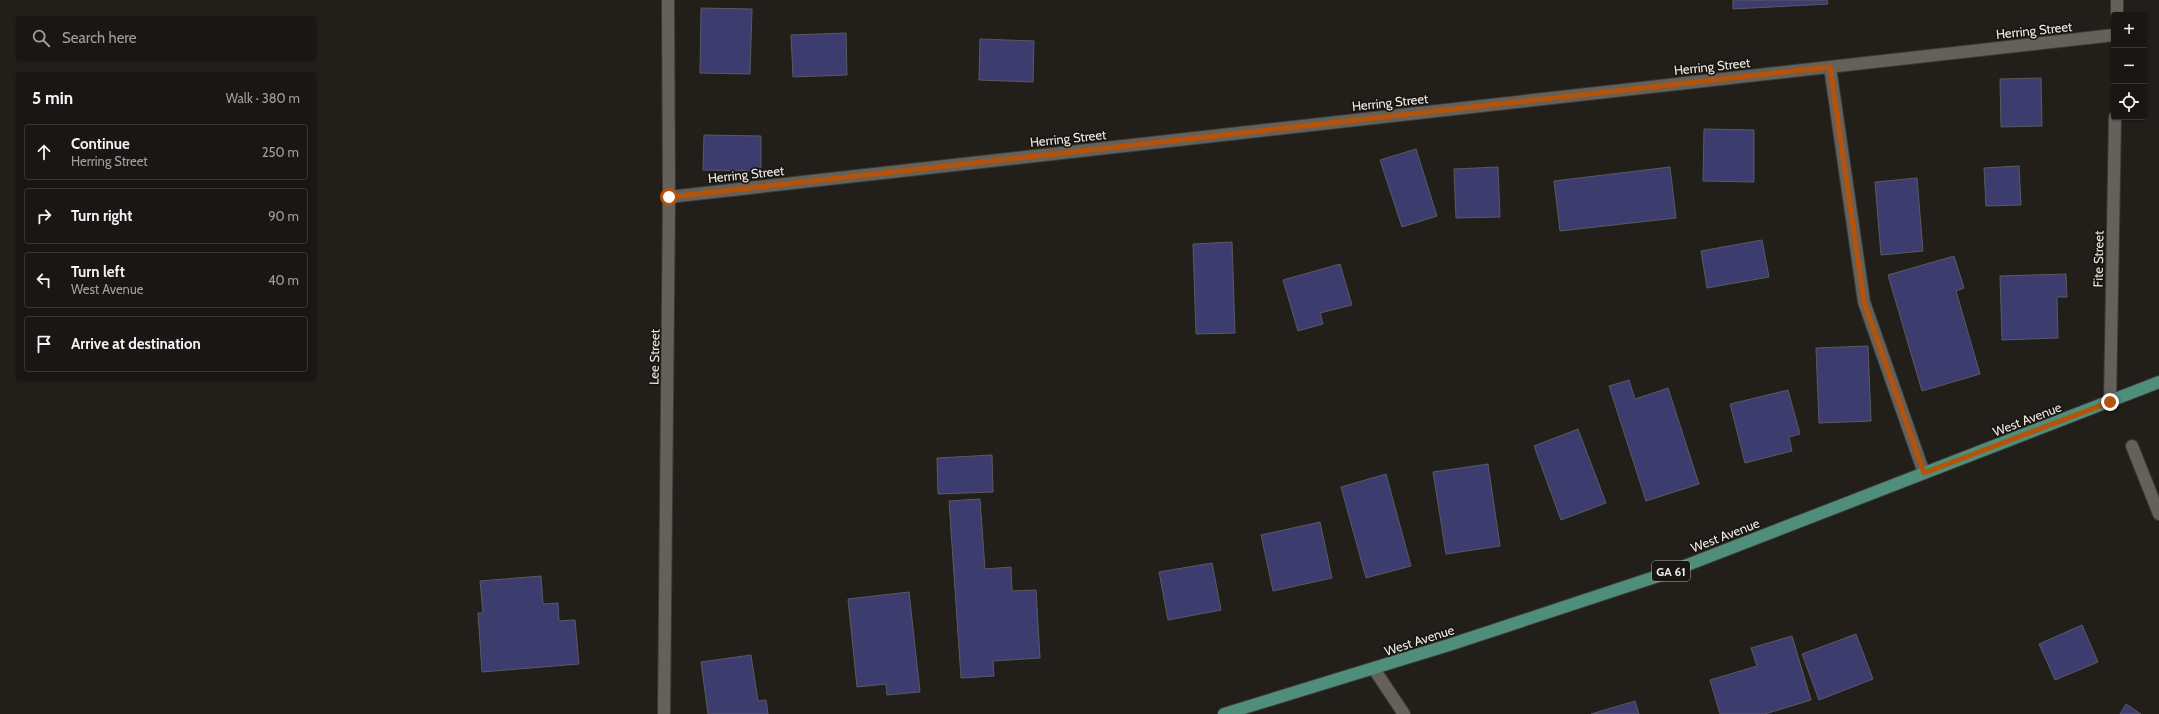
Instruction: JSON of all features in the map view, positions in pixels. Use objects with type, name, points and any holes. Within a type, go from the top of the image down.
[{"type":"main road","name":"West Avenue","points":[[1224,714],[1374,669],[1664,574],[2159,382]]},
{"type":"street","name":"Lee Street","points":[[664,714],[669,197],[668,0]]},
{"type":"street","points":[[2117,0],[2117,12]]},
{"type":"street","name":"Herring Street","points":[[669,197],[2111,35]]},
{"type":"street","points":[[1830,67],[1864,302],[1924,473]]},
{"type":"street","name":"Fite Street","points":[[2110,402],[2115,120]]},
{"type":"street","points":[[2132,446],[2159,514]]},
{"type":"street","points":[[1374,669],[1404,714]]},
{"type":"building","points":[[1733,0],[1827,0],[1828,4],[1733,9]]},
{"type":"building","points":[[701,8],[752,9],[750,74],[700,73]]},
{"type":"building","points":[[846,33],[847,75],[793,77],[791,35]]},
{"type":"building","points":[[980,39],[1034,41],[1033,82],[979,80]]},
{"type":"building","points":[[2041,78],[2042,126],[2001,127],[2000,79]]},
{"type":"building","points":[[1704,129],[1754,130],[1754,182],[1703,181]]},
{"type":"building","points":[[704,135],[761,136],[761,171],[703,170]]},
{"type":"building","points":[[1416,149],[1437,216],[1402,227],[1380,160]]},
{"type":"building","points":[[2019,166],[2021,205],[1986,206],[1984,168]]},
{"type":"building","points":[[1498,167],[1500,217],[1456,218],[1454,169]]},
{"type":"building","points":[[1670,167],[1676,218],[1560,231],[1554,181]]},
{"type":"building","points":[[1917,178],[1923,251],[1881,255],[1875,182]]},
{"type":"building","points":[[1762,240],[1769,277],[1707,288],[1701,251]]},
{"type":"building","points":[[1232,242],[1235,333],[1196,334],[1193,244]]},
{"type":"building","points":[[1954,256],[1964,288],[1956,291],[1980,374],[1922,391],[1888,275]]},
{"type":"building","points":[[1340,264],[1352,305],[1320,313],[1323,324],[1298,331],[1283,280]]},
{"type":"building","points":[[2066,274],[2067,297],[2057,297],[2058,338],[2002,340],[2000,276]]},
{"type":"building","points":[[1868,346],[1871,421],[1819,423],[1816,348]]},
{"type":"building","points":[[1629,380],[1635,399],[1668,388],[1699,484],[1646,501],[1609,386]]},
{"type":"building","points":[[1788,390],[1800,434],[1789,437],[1792,451],[1745,463],[1730,404]]},
{"type":"building","points":[[1578,429],[1606,503],[1561,520],[1534,446]]},
{"type":"building","points":[[992,455],[993,492],[938,494],[937,458]]},
{"type":"building","points":[[1488,464],[1500,546],[1446,554],[1433,472]]},
{"type":"building","points":[[1386,474],[1411,566],[1366,578],[1341,487]]},
{"type":"building","points":[[980,499],[985,569],[1011,567],[1012,591],[1036,590],[1040,658],[993,661],[994,676],[961,678],[949,501]]},
{"type":"building","points":[[1320,522],[1332,578],[1273,591],[1261,535]]},
{"type":"building","points":[[1212,563],[1221,610],[1168,620],[1159,572]]},
{"type":"building","points":[[541,576],[543,604],[558,603],[559,621],[575,620],[579,664],[482,672],[478,613],[483,613],[480,581]]},
{"type":"building","points":[[909,592],[920,692],[887,695],[886,684],[857,687],[848,599]]},
{"type":"building","points":[[2082,625],[2098,662],[2055,680],[2039,644]]},
{"type":"building","points":[[1856,634],[1873,679],[1819,700],[1802,654]]},
{"type":"building","points":[[1792,636],[1811,700],[1765,714],[1720,714],[1710,680],[1757,666],[1751,648]]},
{"type":"building","points":[[751,655],[758,701],[766,700],[768,714],[708,714],[701,662]]},
{"type":"building","points":[[1635,701],[1639,714],[1591,714]]},
{"type":"building","points":[[2126,704],[2141,714],[2120,714]]},
{"type":"route","points":[[669,197],[1830,67],[1847,193],[1864,302],[1924,473],[2110,402]]}]
